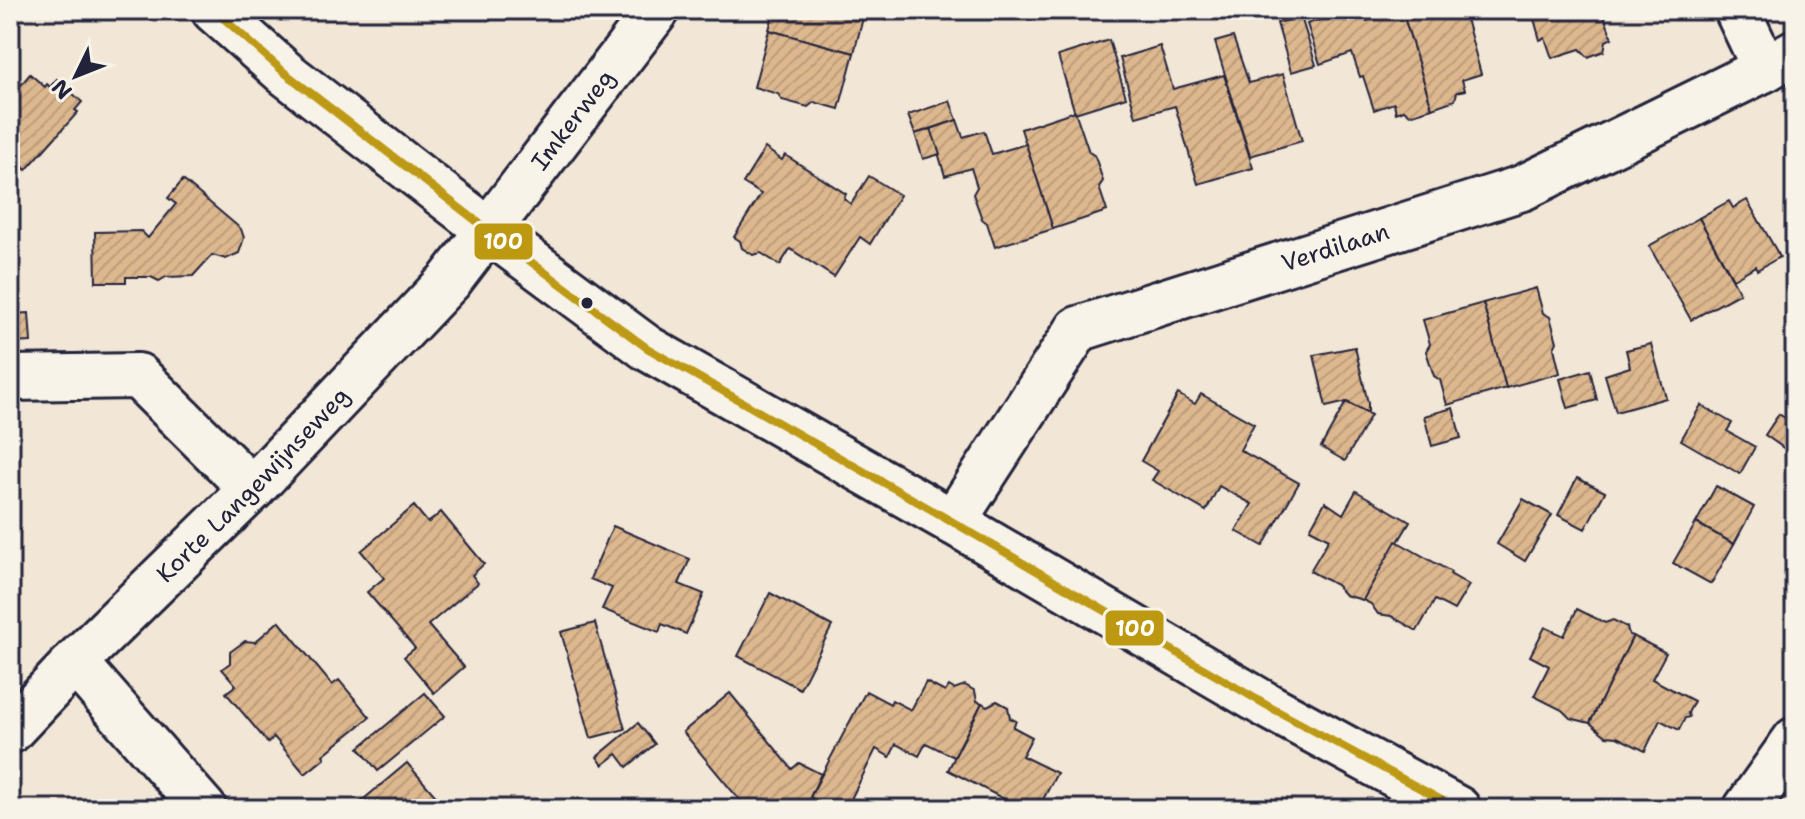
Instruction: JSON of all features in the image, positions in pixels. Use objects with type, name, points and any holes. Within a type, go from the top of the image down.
[{"type":"street","points":[[214,10],[285,73],[647,348],[1268,706],[1458,809]]},
{"type":"street","name":"Imkerweg","points":[[488,230],[657,10]]},
{"type":"street","points":[[1737,10],[1780,60]]},
{"type":"street","name":"Verdilaan","points":[[953,522],[1078,329],[1522,188],[1780,60]]},
{"type":"street","name":"Korte Langewijnseweg","points":[[10,731],[75,662],[252,489],[450,280],[488,230]]},
{"type":"street","points":[[10,378],[138,376],[252,489]]},
{"type":"street","points":[[75,662],[204,809]]},
{"type":"street","points":[[1746,809],[1795,740]]},
{"type":"building","points":[[774,10],[865,10],[854,53],[769,30]]},
{"type":"building","points":[[1349,10],[1363,10],[1366,21],[1402,10],[1432,108],[1410,115],[1404,110],[1396,113],[1394,103],[1374,110],[1352,53],[1320,64],[1307,24]]},
{"type":"building","points":[[1402,10],[1480,10],[1465,15],[1481,74],[1462,80],[1465,90],[1457,92],[1455,100],[1432,108]]},
{"type":"building","points":[[1523,10],[1602,10],[1612,38],[1606,41],[1604,51],[1588,57],[1580,49],[1552,58],[1545,38],[1540,40],[1532,12],[1524,14]]},
{"type":"building","points":[[1301,17],[1316,65],[1291,72],[1277,23]]},
{"type":"building","points":[[769,30],[854,53],[839,109],[814,102],[808,107],[782,100],[778,94],[754,87]]},
{"type":"building","points":[[1233,37],[1249,83],[1283,74],[1302,141],[1250,156],[1215,42]]},
{"type":"building","points":[[1109,40],[1126,97],[1075,113],[1058,56]]},
{"type":"building","points":[[1160,46],[1173,89],[1224,75],[1253,168],[1198,184],[1175,106],[1136,117],[1120,58]]},
{"type":"building","points":[[30,74],[45,87],[47,84],[50,87],[57,79],[82,102],[75,110],[78,112],[26,170],[10,156],[10,84],[13,80],[20,86]]},
{"type":"building","points":[[950,101],[957,120],[915,134],[908,115]]},
{"type":"building","points":[[1075,111],[1103,181],[1099,187],[1107,211],[1053,229],[1021,129]]},
{"type":"building","points":[[957,120],[963,137],[984,131],[992,154],[1026,144],[1053,229],[995,247],[973,194],[977,187],[971,168],[945,176],[931,129]]},
{"type":"building","points":[[931,129],[940,154],[923,159],[915,134]]},
{"type":"building","points":[[765,148],[782,160],[785,155],[846,194],[844,199],[851,204],[869,176],[900,195],[870,244],[860,237],[834,277],[790,249],[780,265],[761,253],[753,255],[742,248],[740,241],[734,237],[761,194],[743,183]]},
{"type":"building","points":[[183,180],[241,229],[244,238],[239,253],[226,259],[212,255],[193,276],[166,277],[159,281],[151,277],[126,277],[126,282],[96,282],[95,232],[141,231],[148,238],[176,204],[168,198]]},
{"type":"building","points":[[1747,200],[1780,257],[1733,279],[1699,218],[1729,201],[1733,208]]},
{"type":"building","points":[[1699,218],[1740,293],[1691,320],[1649,246]]},
{"type":"building","points":[[1536,288],[1543,313],[1550,317],[1557,342],[1554,348],[1560,373],[1506,388],[1483,303]]},
{"type":"building","points":[[1483,303],[1506,388],[1447,405],[1440,380],[1434,376],[1426,351],[1430,344],[1423,320]]},
{"type":"building","points":[[29,313],[31,342],[10,343],[10,314]]},
{"type":"building","points":[[1651,344],[1666,398],[1616,412],[1605,375],[1630,367],[1626,350]]},
{"type":"building","points":[[1355,347],[1368,413],[1347,402],[1326,407],[1314,355]]},
{"type":"building","points":[[1590,370],[1597,400],[1568,408],[1560,379]]},
{"type":"building","points":[[1178,394],[1195,404],[1201,394],[1254,424],[1240,450],[1299,483],[1263,546],[1236,531],[1252,504],[1219,486],[1206,511],[1152,480],[1158,471],[1141,461]]},
{"type":"building","points":[[1346,402],[1371,415],[1345,461],[1321,447]]},
{"type":"building","points":[[1701,405],[1732,423],[1727,431],[1755,447],[1740,474],[1681,440]]},
{"type":"building","points":[[1453,408],[1461,438],[1432,446],[1424,416]]},
{"type":"building","points":[[1779,414],[1795,425],[1795,456],[1765,435]]},
{"type":"building","points":[[1577,478],[1605,492],[1585,529],[1558,515]]},
{"type":"building","points":[[1716,486],[1754,507],[1734,544],[1696,523]]},
{"type":"building","points":[[1356,491],[1410,522],[1363,600],[1345,595],[1336,585],[1310,571],[1329,539],[1310,529],[1325,502],[1343,514]]},
{"type":"building","points":[[1523,499],[1552,515],[1525,561],[1497,544]]},
{"type":"building","points":[[414,506],[428,523],[441,512],[484,564],[472,575],[478,583],[428,625],[464,667],[434,693],[404,657],[415,648],[367,592],[384,578],[361,551]]},
{"type":"building","points":[[1696,523],[1734,544],[1711,584],[1673,563]]},
{"type":"building","points":[[613,526],[690,559],[679,584],[704,594],[686,634],[662,624],[659,632],[602,609],[612,588],[590,579]]},
{"type":"building","points":[[1396,541],[1469,585],[1454,610],[1435,600],[1417,631],[1391,616],[1378,614],[1371,604],[1363,600]]},
{"type":"building","points":[[10,570],[18,584],[12,592],[15,599],[10,602]]},
{"type":"building","points":[[770,593],[832,626],[800,689],[738,656]]},
{"type":"building","points":[[1577,609],[1605,623],[1613,620],[1627,627],[1629,635],[1633,636],[1590,723],[1570,718],[1562,710],[1534,696],[1549,666],[1530,656],[1545,627],[1564,636]]},
{"type":"building","points":[[279,621],[332,685],[339,680],[370,717],[323,755],[325,758],[305,774],[274,737],[268,743],[226,693],[236,685],[222,669],[230,663],[230,652],[245,641],[255,642]]},
{"type":"building","points":[[595,623],[625,729],[591,738],[561,632]]},
{"type":"building","points":[[1633,636],[1666,653],[1652,679],[1694,701],[1689,717],[1685,718],[1679,730],[1660,720],[1645,751],[1617,737],[1606,736],[1590,723]]},
{"type":"building","points":[[926,682],[945,692],[949,686],[954,689],[965,685],[975,691],[977,701],[982,703],[954,757],[926,743],[919,756],[896,744],[890,757],[876,749],[846,809],[828,809],[810,797],[866,691],[890,704],[892,700],[911,710]]},
{"type":"building","points":[[425,693],[445,716],[378,771],[359,748]]},
{"type":"building","points":[[730,693],[792,769],[799,763],[821,774],[810,797],[828,809],[747,809],[683,732]]},
{"type":"building","points":[[997,701],[1008,707],[1010,718],[1016,721],[1013,727],[1032,737],[1022,756],[1057,773],[1038,809],[1023,809],[948,770],[982,703],[987,706]]},
{"type":"building","points":[[638,723],[655,744],[627,767],[617,754],[603,765],[597,757]]},
{"type":"building","points":[[407,763],[446,808],[352,809]]},
{"type":"transit line","name":"100","points":[[214,10],[285,73],[647,348],[1268,706],[1458,809]]}]
